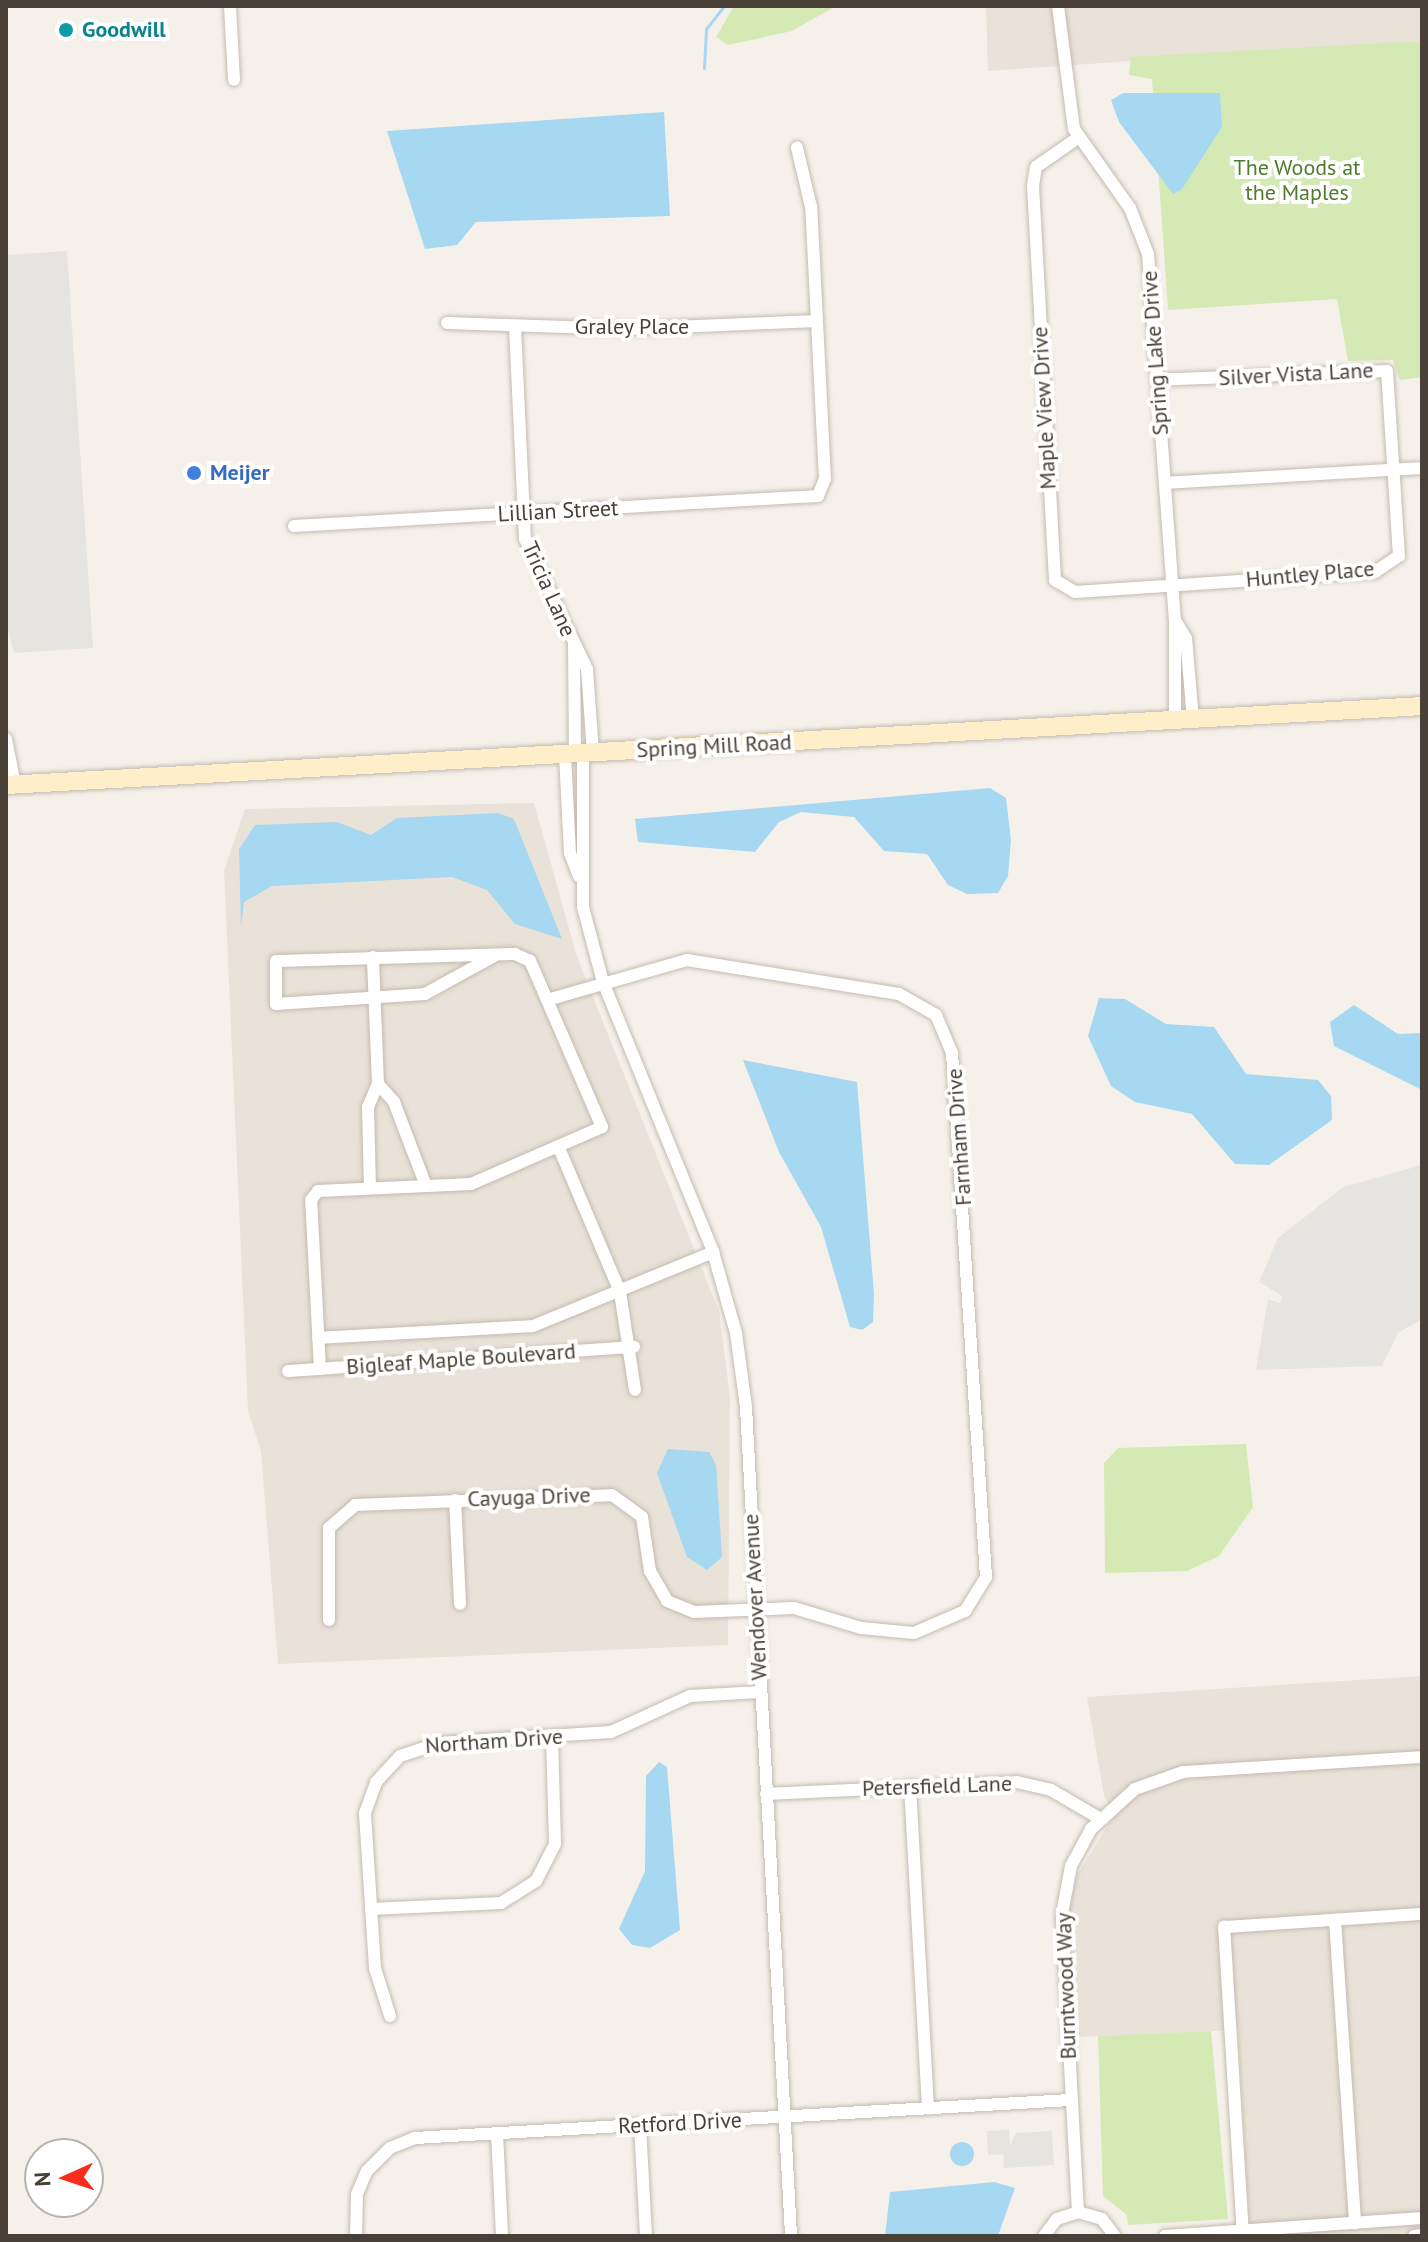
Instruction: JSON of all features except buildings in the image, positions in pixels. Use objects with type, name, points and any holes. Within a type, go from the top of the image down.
[{"type":"street","points":[[230,6],[234,80]]},
{"type":"street","name":"Spring Lake Drive","points":[[1058,6],[1061,68],[1079,137],[1142,232],[1184,720]]},
{"type":"street","name":"Maple View Drive","points":[[1079,137],[1036,167],[1033,186],[1052,570],[1075,592],[1172,584]]},
{"type":"street","points":[[797,148],[810,185],[817,321]]},
{"type":"street","name":"Graley Place","points":[[447,323],[515,327],[817,321]]},
{"type":"street","name":"Lillian Street","points":[[294,526],[821,493],[817,321]]},
{"type":"street","name":"Tricia Lane","points":[[515,327],[521,513],[525,539],[574,643],[579,754]]},
{"type":"street","name":"Silver Vista Lane","points":[[1157,380],[1379,368],[1389,374],[1398,468]]},
{"type":"street","name":"Huntley Place","points":[[1172,584],[1386,568],[1402,549],[1398,468]]},
{"type":"street","points":[[1165,483],[1422,468]]},
{"type":"street","points":[[1175,620],[1186,638],[1184,720]]},
{"type":"street","points":[[574,643],[587,669],[579,754]]},
{"type":"street","name":"Spring Mill Road","points":[[11,785],[1422,706]]},
{"type":"street","points":[[6,739],[11,785]]},
{"type":"street","name":"Wendover Avenue","points":[[579,754],[587,858],[579,876],[603,982],[713,1252],[746,1407],[791,2236]]},
{"type":"street","points":[[320,1369],[311,1200],[318,1191],[471,1184],[602,1127],[550,999],[530,961],[494,956],[276,961],[276,1004],[425,994],[494,956]]},
{"type":"street","points":[[370,1188],[368,1107],[378,1084],[373,957]]},
{"type":"street","name":"Farnham Drive","points":[[603,982],[687,960],[913,997],[943,1027],[955,1079],[986,1540],[986,1577],[972,1604]]},
{"type":"street","points":[[550,999],[603,982]]},
{"type":"street","points":[[378,1084],[394,1102],[426,1186]]},
{"type":"street","points":[[559,1148],[620,1292],[634,1347],[635,1390]]},
{"type":"street","name":"Bigleaf Maple Boulevard","points":[[318,1338],[533,1326],[713,1252]]},
{"type":"street","name":"Bigleaf Maple Boulevard","points":[[288,1371],[634,1347]]},
{"type":"street","name":"Cayuga Drive","points":[[329,1620],[325,1549],[339,1517],[355,1505],[612,1495],[642,1517],[650,1571],[667,1601],[694,1612],[794,1608],[861,1628],[914,1633],[950,1622],[972,1604]]},
{"type":"street","points":[[455,1500],[460,1604]]},
{"type":"street","name":"Northam Drive","points":[[390,2016],[375,1968],[365,1813],[388,1767],[416,1746],[629,1729],[690,1696],[760,1692]]},
{"type":"street","points":[[371,1909],[501,1903],[536,1881],[555,1844],[552,1736]]},
{"type":"street","name":"Burntwood Way","points":[[1078,2212],[1062,1903],[1076,1853],[1099,1818],[1135,1789],[1183,1772],[1422,1757]]},
{"type":"street","name":"Petersfield Lane","points":[[766,1794],[1027,1783],[1099,1818]]},
{"type":"street","points":[[910,1786],[928,2108]]},
{"type":"street","points":[[1243,2233],[1224,1927],[1422,1914]]},
{"type":"street","points":[[1335,1920],[1355,2223]]},
{"type":"street","name":"Retford Drive","points":[[356,2236],[361,2181],[387,2150],[415,2138],[1071,2100]]},
{"type":"street","points":[[640,2125],[646,2236]]},
{"type":"street","points":[[497,2133],[502,2236]]},
{"type":"street","points":[[1044,2236],[1057,2219],[1078,2212],[1102,2219],[1115,2236]]},
{"type":"street","points":[[1165,2236],[1243,2233],[1422,2218]]},
{"type":"street","points":[[1414,2236],[1422,2235]]},
{"type":"shaded area","points":[[986,6],[1422,6],[1422,41],[988,71]]},
{"type":"shaded area","points":[[67,251],[93,648],[14,653],[6,621],[6,255]]},
{"type":"shaded area","points":[[534,803],[577,957],[719,1311],[730,1397],[728,1645],[278,1664],[261,1451],[248,1411],[224,870],[245,809]]},
{"type":"shaded area","points":[[1422,1165],[1422,1319],[1398,1333],[1382,1366],[1256,1370],[1268,1299],[1280,1303],[1282,1296],[1259,1282],[1278,1238],[1343,1187]]},
{"type":"shaded area","points":[[1422,1676],[1422,2236],[1250,2236],[1238,2030],[1076,2037],[1069,1909],[1076,1877],[1116,1812],[1104,1796],[1087,1697]]},
{"type":"shaded area","points":[[1009,2130],[1010,2145],[1016,2133],[1052,2131],[1054,2165],[1004,2168],[1003,2154],[988,2155],[987,2131]]},
{"type":"green space","points":[[734,6],[836,6],[792,31],[728,45],[716,37]]},
{"type":"green space","name":"The Woods at the Maples","points":[[1422,41],[1422,377],[1400,380],[1393,360],[1348,361],[1337,299],[1168,310],[1152,79],[1129,75],[1131,57]]},
{"type":"green space","points":[[1246,1444],[1253,1507],[1219,1556],[1187,1571],[1105,1573],[1104,1463],[1118,1448]]},
{"type":"green space","points":[[1211,2031],[1228,2219],[1128,2225],[1127,2215],[1103,2196],[1098,2036]]},
{"type":"water","points":[[1123,93],[1220,93],[1222,127],[1182,189],[1173,194],[1119,122],[1111,100]]},
{"type":"water","points":[[664,112],[670,216],[476,222],[457,245],[425,249],[387,131]]},
{"type":"water","points":[[990,788],[1006,798],[1011,840],[1008,876],[998,893],[967,894],[948,885],[927,854],[884,851],[854,817],[801,812],[779,822],[755,852],[638,842],[635,819]]},
{"type":"water","points":[[498,813],[514,819],[562,939],[515,924],[487,890],[452,877],[272,886],[244,902],[241,927],[239,849],[255,825],[337,822],[371,835],[397,818]]},
{"type":"water","points":[[1099,998],[1125,999],[1166,1024],[1214,1027],[1246,1074],[1318,1080],[1331,1096],[1332,1120],[1269,1165],[1235,1164],[1192,1114],[1135,1102],[1111,1086],[1088,1036]]},
{"type":"water","points":[[1354,1005],[1398,1034],[1422,1033],[1422,1090],[1334,1046],[1330,1022]]},
{"type":"water","points":[[743,1060],[857,1082],[874,1294],[873,1322],[862,1330],[850,1327],[821,1227],[779,1152]]},
{"type":"water","points":[[668,1449],[709,1452],[716,1465],[722,1557],[707,1570],[687,1557],[657,1473]]},
{"type":"water","points":[[659,1762],[667,1767],[680,1930],[650,1948],[632,1945],[619,1929],[645,1871],[646,1776]]},
{"type":"water","points":[[962,2142],[971,2145],[974,2154],[971,2163],[962,2166],[953,2163],[950,2154],[953,2145]]},
{"type":"water","points":[[994,2182],[1015,2188],[998,2236],[885,2236],[890,2192]]},
{"type":"waterway","points":[[704,68],[706,29],[724,6]]},
{"type":"place","name":"Goodwill","points":[[66,30]]},
{"type":"place","name":"Meijer","points":[[194,473]]}]
